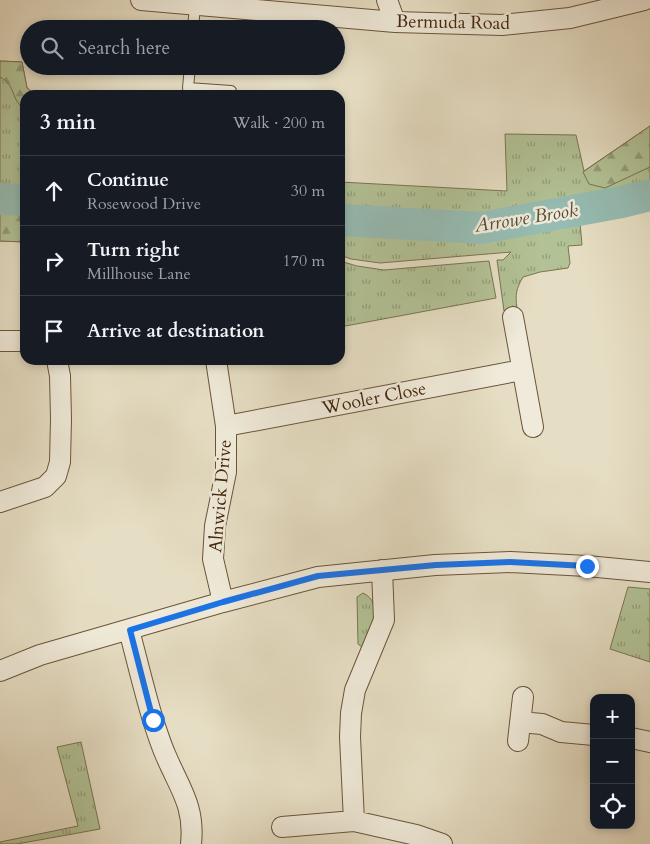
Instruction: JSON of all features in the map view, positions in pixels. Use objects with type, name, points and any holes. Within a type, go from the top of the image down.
[{"type":"street","name":"Bermuda Road","points":[[141,0],[395,22],[502,25],[570,18],[634,1]]},
{"type":"street","points":[[387,0],[395,22]]},
{"type":"street","points":[[513,317],[533,427]]},
{"type":"street","points":[[0,341],[20,341]]},
{"type":"street","points":[[0,502],[45,487],[56,476],[60,462],[62,419],[58,365]]},
{"type":"street","name":"Alnwick Drive","points":[[217,365],[226,426],[226,472],[215,526],[214,559],[223,602]]},
{"type":"street","name":"Wooler Close","points":[[226,426],[522,370]]},
{"type":"street","points":[[0,671],[40,656],[318,576],[436,565],[510,562],[650,572]]},
{"type":"street","points":[[354,821],[350,738],[351,713],[355,690],[384,620],[382,570]]},
{"type":"street","points":[[130,630],[153,720],[166,757],[178,779],[187,803],[193,828],[191,844]]},
{"type":"street","points":[[523,697],[519,732],[542,724],[561,732],[590,735]]},
{"type":"street","points":[[635,739],[650,742]]},
{"type":"street","points":[[282,826],[354,821],[415,840],[442,844]]},
{"type":"lane","points":[[194,20],[195,5]]},
{"type":"lane","points":[[189,75],[188,88],[210,90]]},
{"type":"green space","points":[[0,61],[20,62],[20,75],[24,75],[27,88],[30,90],[20,90],[20,242],[0,241]]},
{"type":"green space","points":[[0,61],[20,62],[20,75],[24,75],[27,88],[30,90],[20,90],[20,105],[9,85],[0,77]]},
{"type":"green space","points":[[650,126],[650,209],[580,223],[582,245],[568,246],[570,263],[568,268],[540,272],[523,277],[517,292],[517,308],[504,311],[497,260],[503,260],[511,252],[380,263],[345,257],[345,182],[507,191],[505,134],[576,135],[584,171]]},
{"type":"green space","points":[[650,126],[650,167],[605,188],[589,184],[583,172]]},
{"type":"green space","points":[[0,207],[20,215],[20,242],[0,241]]},
{"type":"green space","points":[[489,261],[496,298],[345,326],[345,262],[384,270]]},
{"type":"green space","points":[[628,587],[650,589],[650,662],[610,649]]},
{"type":"green space","points":[[363,593],[370,598],[374,611],[371,626],[362,647],[358,644],[357,597]]},
{"type":"green space","points":[[81,742],[100,829],[17,844],[0,844],[0,842],[78,826],[57,747]]},
{"type":"waterway","name":"Arrowe Brook","points":[[345,220],[481,228],[622,202],[650,195]]},
{"type":"waterway","name":"Arrowe Brook","points":[[0,199],[20,200]]},
{"type":"route","points":[[153,720],[130,630],[318,576],[436,565],[510,562],[587,566]]}]
